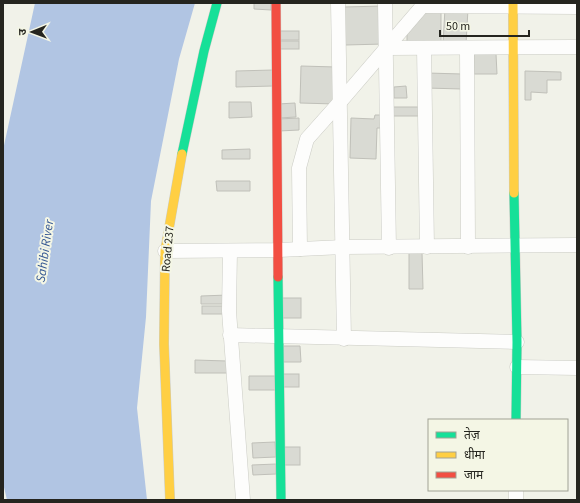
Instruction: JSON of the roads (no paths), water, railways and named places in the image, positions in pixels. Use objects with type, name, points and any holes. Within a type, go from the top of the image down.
[{"type":"street","name":"Road 237","points":[[170,500],[164,344],[165,251],[187,128],[204,51],[217,3]]},
{"type":"street","points":[[276,3],[279,250],[278,336],[281,500]]},
{"type":"street","points":[[338,3],[344,339]]},
{"type":"street","points":[[385,3],[389,248]]},
{"type":"street","points":[[300,249],[299,168],[307,139],[424,5],[577,7]]},
{"type":"street","points":[[513,5],[514,246],[517,342],[516,419]]},
{"type":"street","points":[[386,48],[577,47]]},
{"type":"street","points":[[424,48],[427,247]]},
{"type":"street","points":[[467,48],[468,247]]},
{"type":"street","points":[[165,251],[279,250],[343,247],[577,246]]},
{"type":"street","points":[[230,251],[230,335],[243,500]]},
{"type":"street","points":[[230,335],[344,339],[517,342]]},
{"type":"street","points":[[517,367],[577,368]]},
{"type":"water","name":"Sahibi River","points":[[35,3],[195,3],[179,59],[151,201],[146,317],[137,408],[147,500],[7,500],[3,483],[3,150]]}]
